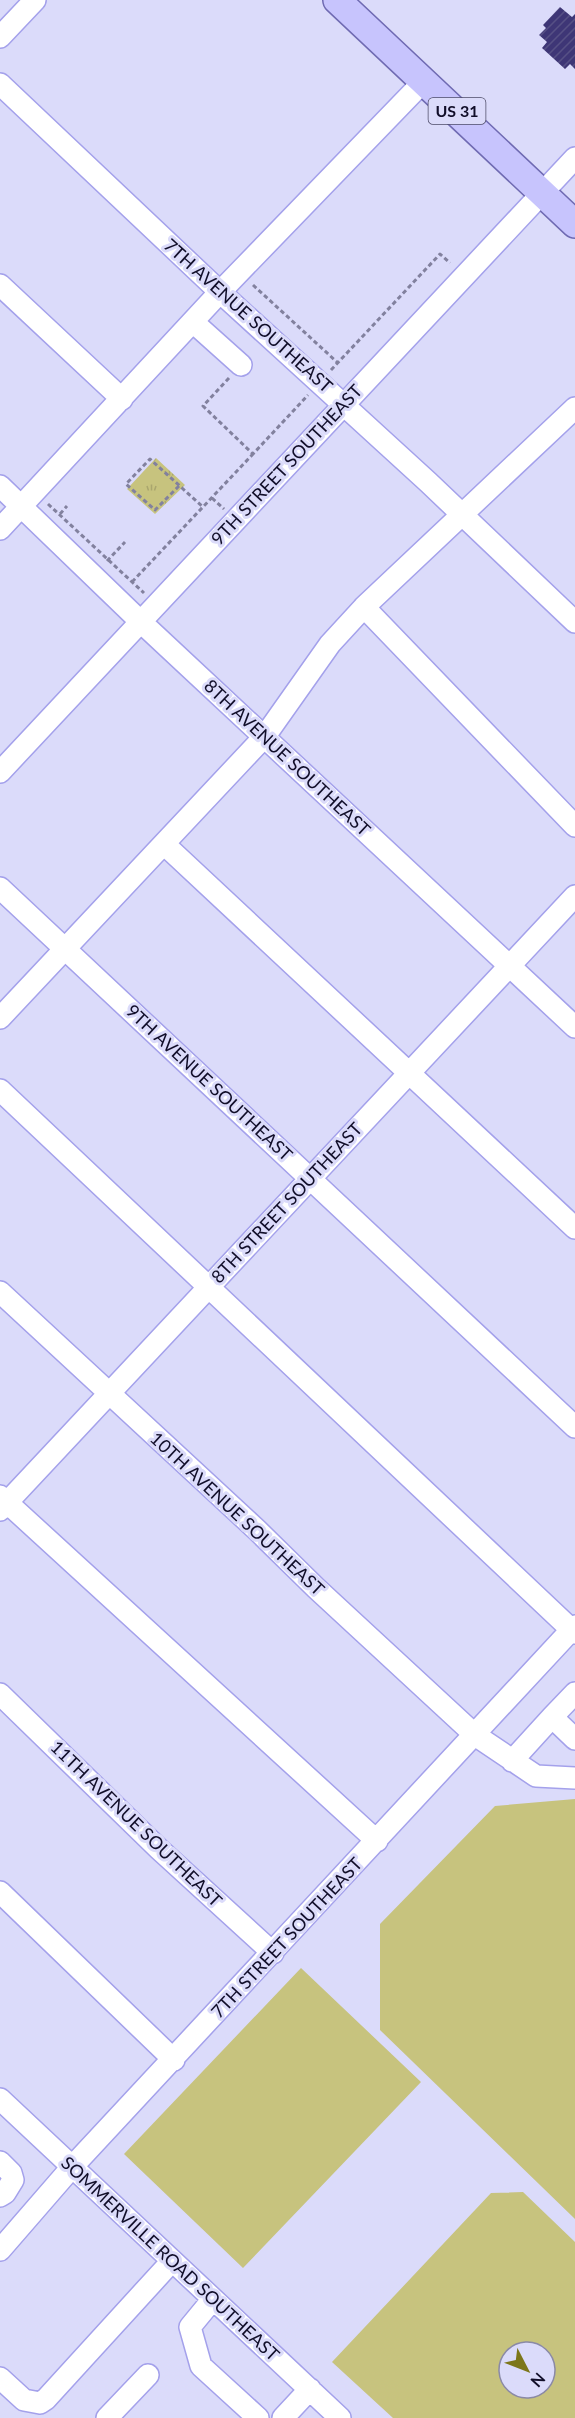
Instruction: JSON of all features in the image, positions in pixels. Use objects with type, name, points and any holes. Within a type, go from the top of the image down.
[{"type":"main road","name":"US 31","points":[[337,0],[575,224]]},
{"type":"street","points":[[0,37],[35,0]]},
{"type":"street","points":[[0,529],[220,292],[424,81]]},
{"type":"street","name":"7TH AVENUE SOUTHEAST","points":[[0,84],[220,292],[345,404],[575,622]]},
{"type":"street","name":"9TH STREET SOUTHEAST","points":[[0,772],[575,158]]},
{"type":"street","points":[[0,285],[122,399]]},
{"type":"street","points":[[193,322],[241,365]]},
{"type":"street","points":[[0,1017],[265,736],[330,644],[364,607],[575,408]]},
{"type":"street","name":"8TH AVENUE SOUTHEAST","points":[[0,486],[29,499],[93,576],[575,1027]]},
{"type":"street","points":[[364,607],[575,826]]},
{"type":"street","points":[[164,844],[575,1228]]},
{"type":"street","name":"9TH AVENUE SOUTHEAST","points":[[0,888],[575,1427]]},
{"type":"street","name":"8TH STREET SOUTHEAST","points":[[2,1503],[109,1393],[575,896]]},
{"type":"street","points":[[0,1090],[574,1630]]},
{"type":"street","name":"10TH AVENUE SOUTHEAST","points":[[0,1292],[475,1735],[536,1776],[575,1778]]},
{"type":"street","points":[[2,1503],[377,1841]]},
{"type":"street","name":"7TH STREET SOUTHEAST","points":[[0,2250],[72,2167],[574,1630]]},
{"type":"street","points":[[512,1761],[575,1693]]},
{"type":"street","name":"11TH AVENUE SOUTHEAST","points":[[0,1695],[159,1849],[273,1953]]},
{"type":"street","points":[[552,1717],[575,1739]]},
{"type":"street","points":[[0,1892],[174,2060]]},
{"type":"street","name":"SOMMERVILLE ROAD SOUTHEAST","points":[[0,2099],[340,2418]]},
{"type":"street","points":[[0,2162],[11,2173],[13,2180],[5,2193],[0,2196]]},
{"type":"street","points":[[0,2378],[24,2400],[40,2403],[46,2399],[172,2261]]},
{"type":"street","points":[[213,2299],[190,2327],[199,2361],[201,2366],[258,2418]]},
{"type":"street","points":[[107,2418],[148,2374]]},
{"type":"street","points":[[283,2418],[310,2390]]},
{"type":"path","points":[[132,582],[440,254],[464,276]]},
{"type":"path","points":[[239,273],[338,363]]},
{"type":"path","points":[[241,365],[203,406],[253,454]]},
{"type":"path","points":[[179,486],[155,510],[126,484],[150,459],[202,507]]},
{"type":"path","points":[[29,499],[108,560],[157,605]]},
{"type":"path","points":[[93,576],[125,542]]},
{"type":"green space","points":[[156,458],[185,485],[155,514],[127,489]]},
{"type":"green space","points":[[575,1799],[575,2219],[380,2030],[380,1924],[495,1806]]},
{"type":"green space","points":[[301,1968],[421,2082],[243,2268],[124,2154]]},
{"type":"green space","points":[[523,2192],[575,2242],[575,2418],[393,2418],[332,2362],[491,2193]]},
{"type":"building","points":[[560,7],[572,17],[575,14],[575,69],[570,64],[565,69],[542,48],[547,42],[539,35],[546,28],[543,25]]}]
